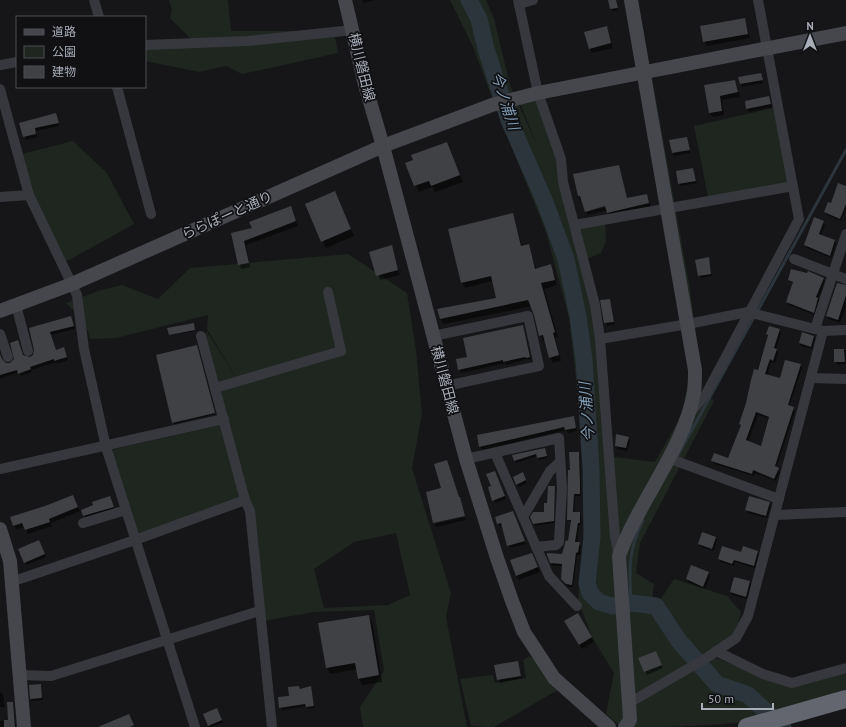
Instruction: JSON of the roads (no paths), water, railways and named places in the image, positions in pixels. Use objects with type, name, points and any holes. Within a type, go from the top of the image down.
[{"type":"highway","points":[[776,727],[846,700]]},
{"type":"highway","points":[[747,727],[806,716],[846,712]]},
{"type":"street","points":[[94,0],[99,16]]},
{"type":"street","name":"横川磐田線","points":[[345,0],[353,30],[364,85],[383,146],[466,459],[497,558],[524,632],[554,678],[603,726]]},
{"type":"street","points":[[533,0],[519,2],[538,93],[561,160],[563,182],[595,305],[600,339],[629,703],[630,720],[625,727]]},
{"type":"street","points":[[618,556],[626,535],[678,440],[688,416],[694,392],[695,370],[631,0]]},
{"type":"street","points":[[688,416],[706,394],[748,312],[799,219],[758,0]]},
{"type":"street","points":[[146,45],[248,41],[353,30]]},
{"type":"street","name":"ららぽーと通り","points":[[0,310],[72,284],[383,146],[492,105],[538,93],[846,33]]},
{"type":"street","points":[[0,65],[16,62]]},
{"type":"street","points":[[117,88],[151,214]]},
{"type":"street","points":[[0,89],[29,195],[77,295],[84,349],[106,447],[195,727]]},
{"type":"street","points":[[575,225],[793,186]]},
{"type":"street","points":[[0,197],[29,195]]},
{"type":"street","points":[[629,703],[712,654],[736,638],[748,616],[811,378],[819,330],[833,274],[846,234]]},
{"type":"street","points":[[794,259],[846,278]]},
{"type":"street","points":[[215,388],[342,351],[328,292]]},
{"type":"street","points":[[16,305],[28,351]]},
{"type":"street","points":[[600,339],[748,312],[819,330],[846,330]]},
{"type":"street","points":[[433,336],[528,316],[539,366],[446,386]]},
{"type":"street","points":[[0,334],[8,357]]},
{"type":"street","points":[[201,336],[250,511],[272,727]]},
{"type":"street","points":[[811,378],[846,379]]},
{"type":"street","points":[[0,469],[106,447],[224,419]]},
{"type":"street","points":[[466,459],[559,438],[562,488],[559,542],[556,545],[536,547]]},
{"type":"street","points":[[495,453],[549,576],[577,606]]},
{"type":"street","points":[[668,458],[779,499]]},
{"type":"street","points":[[523,517],[550,471],[560,462]]},
{"type":"street","points":[[6,583],[135,540],[246,500]]},
{"type":"street","points":[[83,523],[126,510]]},
{"type":"street","points":[[775,515],[846,512]]},
{"type":"street","points":[[0,529],[10,561],[6,583],[20,675],[24,727]]},
{"type":"street","points":[[20,675],[51,676],[168,641],[259,611]]},
{"type":"street","points":[[712,654],[763,674],[792,683],[846,668]]},
{"type":"waterway","name":"今ノ浦川","points":[[469,0],[479,19],[486,49],[509,120],[545,202],[566,259],[578,316],[584,360],[591,469],[592,537],[587,583],[590,593],[599,602],[612,606],[631,603],[656,606],[679,641],[717,684],[748,695],[783,727]]},
{"type":"waterway","points":[[757,312],[846,150]]},
{"type":"waterway","points":[[678,455],[754,317]]},
{"type":"waterway","points":[[631,603],[630,570],[632,551],[643,520]]}]
